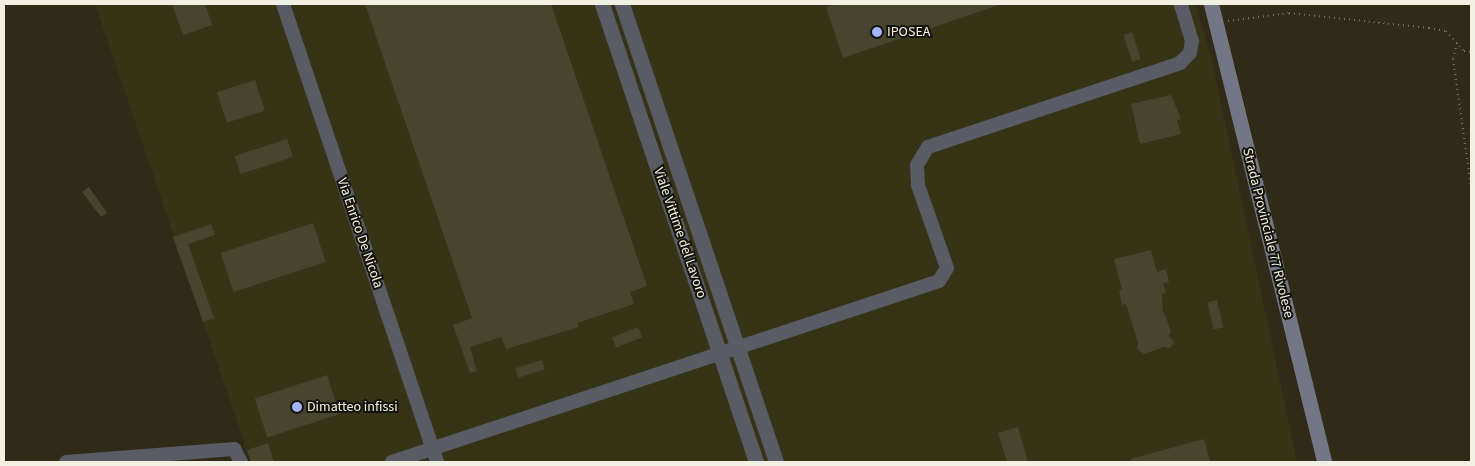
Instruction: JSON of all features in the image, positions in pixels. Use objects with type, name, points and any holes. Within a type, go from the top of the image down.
[{"type":"main road","name":"Strada Provinciale 77 Rivolese","points":[[1211,4],[1324,462]]},
{"type":"street","name":"Via Enrico De Nicola","points":[[283,4],[435,456]]},
{"type":"street","name":"Viale Vittime del Lavoro","points":[[602,4],[756,462]]},
{"type":"street","name":"Viale Vittime del Lavoro","points":[[622,4],[776,462]]},
{"type":"street","points":[[392,462],[435,456],[720,351],[738,347],[939,281],[947,268],[918,185],[917,165],[928,147],[1180,63],[1190,53],[1192,41],[1181,4]]},
{"type":"street","points":[[66,462],[234,449],[241,462]]},
{"type":"path","points":[[1216,22],[1289,13],[1446,31],[1464,51],[1471,52]]},
{"type":"path","points":[[1457,43],[1453,59],[1471,187]]},
{"type":"shaded area","points":[[95,4],[1195,4],[1211,56],[1297,462],[251,462]]},
{"type":"building","points":[[172,4],[205,4],[212,25],[183,35]]},
{"type":"building","points":[[365,4],[551,4],[647,286],[630,292],[634,304],[577,323],[579,327],[506,349],[501,337],[470,347],[477,371],[470,373],[453,325],[472,318]]},
{"type":"building","name":"IPOSEA","points":[[837,4],[999,5],[843,58],[826,7]]},
{"type":"building","points":[[1132,32],[1141,59],[1132,61],[1123,35]]},
{"type":"building","points":[[255,80],[265,110],[227,123],[217,92]]},
{"type":"building","points":[[1171,95],[1181,119],[1177,120],[1181,134],[1140,144],[1131,104]]},
{"type":"building","points":[[287,139],[293,157],[241,174],[235,156]]},
{"type":"building","points":[[89,187],[107,213],[101,217],[82,192]]},
{"type":"building","points":[[313,223],[326,262],[233,292],[221,253]]},
{"type":"building","points":[[211,224],[215,235],[188,244],[214,318],[203,322],[173,237]]},
{"type":"building","points":[[1151,250],[1157,272],[1166,269],[1169,282],[1163,283],[1166,293],[1162,294],[1163,311],[1171,331],[1169,336],[1174,342],[1170,348],[1164,347],[1144,354],[1137,349],[1138,343],[1126,304],[1122,305],[1119,291],[1122,290],[1114,259]]},
{"type":"building","points":[[1217,300],[1223,327],[1214,330],[1207,302]]},
{"type":"building","points":[[638,327],[642,337],[616,348],[612,337]]},
{"type":"building","points":[[542,360],[545,370],[518,378],[515,368]]},
{"type":"building","name":"Dimatteo infissi","points":[[327,375],[340,414],[267,437],[255,398]]},
{"type":"building","points":[[1018,427],[1028,462],[1007,462],[998,433]]},
{"type":"building","points":[[1204,439],[1210,462],[1131,462],[1131,459]]},
{"type":"building","points":[[268,443],[274,462],[251,462],[247,450]]},
{"type":"place","name":"IPOSEA","points":[[877,32]]},
{"type":"place","name":"Dimatteo infissi","points":[[297,407]]}]
